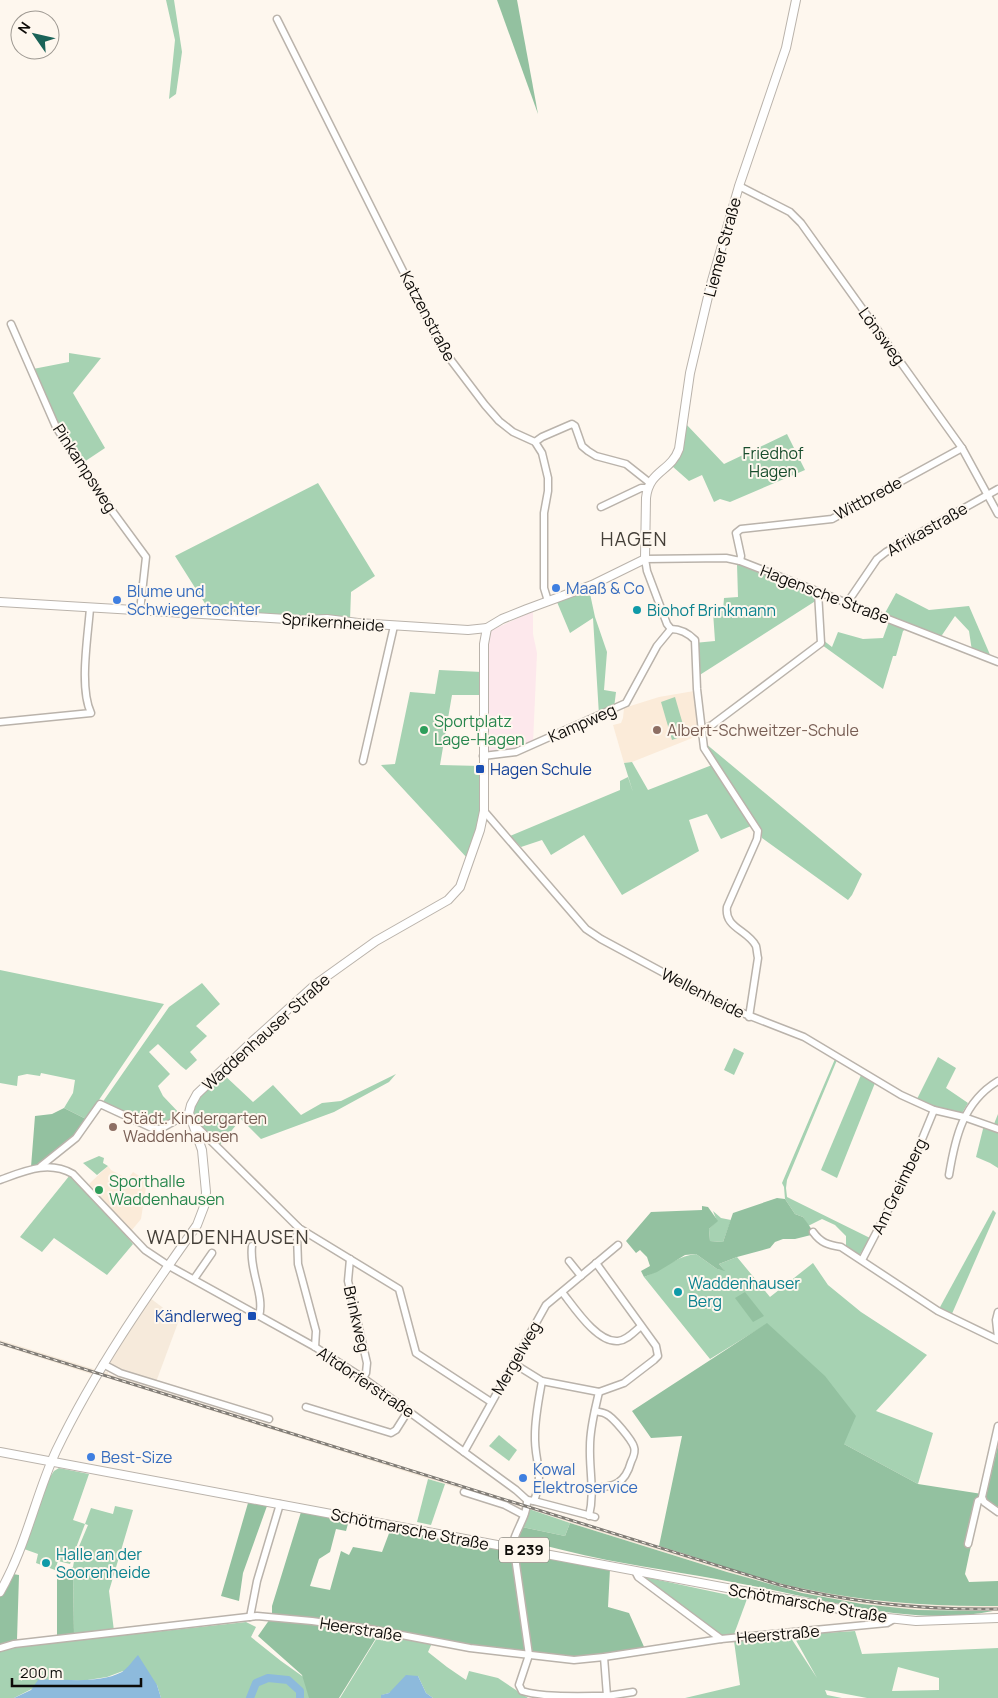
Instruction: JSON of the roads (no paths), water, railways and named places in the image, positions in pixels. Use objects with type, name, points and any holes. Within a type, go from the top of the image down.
[{"type":"main road","name":"Liemer Straße","points":[[648,485],[674,460],[679,449],[690,374],[700,330],[739,186],[786,48],[796,0]]},
{"type":"main road","points":[[487,628],[502,619],[592,585],[645,560],[648,485]]},
{"type":"main road","name":"Sprikernheide","points":[[0,602],[303,620],[327,619],[394,626],[468,630],[487,628]]},
{"type":"main road","name":"Waddenhauser Straße","points":[[189,1113],[190,1106],[197,1094],[254,1039],[316,984],[376,941],[448,900],[460,887],[480,830],[484,811],[484,644],[487,628]]},
{"type":"main road","points":[[0,1592],[18,1557],[52,1462],[78,1407],[103,1364],[197,1224],[206,1192],[202,1150],[189,1113]]},
{"type":"main road","name":"Schötmarsche Straße","points":[[0,1452],[894,1619],[916,1621],[998,1618]]},
{"type":"street","name":"Katzenstraße","points":[[277,19],[441,348],[499,422],[513,432],[535,442]]},
{"type":"street","name":"Lönsweg","points":[[739,186],[790,212],[801,223],[962,448],[998,514]]},
{"type":"street","name":"Pinkampsweg","points":[[11,324],[56,427],[98,492],[146,557],[140,611]]},
{"type":"street","points":[[548,601],[544,588],[544,513],[548,497],[548,478],[544,459],[535,442],[572,424],[575,426],[582,446],[588,451],[596,456],[626,464],[648,485]]},
{"type":"street","name":"Wittbrede","points":[[740,561],[741,556],[736,533],[741,528],[832,519],[962,448]]},
{"type":"street","name":"Liemer Straße","points":[[601,507],[648,485]]},
{"type":"street","name":"Afrikastraße","points":[[847,603],[877,559],[886,552],[998,489]]},
{"type":"street","name":"Hagensche Straße","points":[[645,560],[726,558],[740,561],[998,662]]},
{"type":"street","points":[[645,560],[647,571],[667,624],[671,630],[677,629],[695,640],[697,689],[704,748],[758,831],[757,839],[727,907],[726,914],[729,921],[753,942],[757,952],[758,958],[749,1017]]},
{"type":"street","points":[[702,729],[712,726],[822,643],[818,592]]},
{"type":"street","points":[[0,722],[91,713],[88,707],[84,683],[90,608]]},
{"type":"street","points":[[363,761],[394,626]]},
{"type":"street","name":"Kampweg","points":[[483,756],[516,752],[626,703],[656,646],[671,630]]},
{"type":"street","name":"Wellenheide","points":[[484,811],[586,929],[601,939],[727,1007],[804,1038],[901,1095],[934,1110],[964,1117],[998,1129]]},
{"type":"street","points":[[949,1175],[964,1117],[978,1097],[998,1081]]},
{"type":"street","points":[[41,1166],[76,1138],[100,1104],[154,1129],[160,1129],[189,1113]]},
{"type":"street","name":"Am Greimberg","points":[[862,1260],[911,1166],[934,1110]]},
{"type":"street","points":[[192,1123],[299,1228],[399,1289],[416,1353],[491,1402]]},
{"type":"street","name":"Altdorferstraße","points":[[0,1180],[41,1166],[66,1170],[73,1174],[145,1250],[169,1266],[315,1347],[363,1378],[530,1500],[592,1516],[593,1488]]},
{"type":"street","points":[[299,1228],[297,1234],[298,1264],[316,1332],[315,1347]]},
{"type":"street","points":[[813,1232],[822,1242],[827,1245],[841,1247],[938,1311],[998,1339]]},
{"type":"street","name":"Mergelweg","points":[[464,1452],[546,1305],[618,1245]]},
{"type":"street","points":[[252,1246],[251,1256],[254,1278],[262,1307],[259,1316]]},
{"type":"street","points":[[194,1279],[212,1253]]},
{"type":"street","name":"Brinkweg","points":[[350,1259],[348,1282],[367,1363],[366,1373],[363,1378]]},
{"type":"street","points":[[569,1261],[581,1276]]},
{"type":"street","points":[[513,1363],[542,1381],[599,1392],[624,1383],[658,1356],[656,1346],[596,1263]]},
{"type":"street","points":[[562,1292],[594,1331],[610,1340],[618,1341],[627,1338],[641,1326]]},
{"type":"street","points":[[998,1312],[996,1320],[998,1339]]},
{"type":"street","points":[[103,1364],[120,1373],[269,1419]]},
{"type":"street","points":[[542,1381],[534,1435],[540,1475],[539,1484],[514,1537],[517,1578],[529,1654],[519,1685],[522,1690],[529,1693],[566,1696],[607,1696],[633,1692]]},
{"type":"street","points":[[595,1411],[612,1418],[633,1444],[635,1451],[629,1470],[614,1486],[593,1488],[590,1448],[592,1420],[599,1392]]},
{"type":"street","points":[[306,1407],[392,1433],[408,1411]]},
{"type":"street","points":[[968,1544],[978,1501],[982,1499],[998,1426]]},
{"type":"street","points":[[464,1492],[505,1505],[524,1515]]},
{"type":"street","points":[[982,1499],[998,1512]]},
{"type":"street","points":[[250,1617],[257,1581],[280,1504]]},
{"type":"street","name":"Heerstraße","points":[[635,1571],[638,1577],[721,1639]]},
{"type":"street","name":"Heerstraße","points":[[0,1648],[14,1644],[250,1617],[312,1621],[470,1648],[574,1660],[721,1639],[887,1623],[894,1619]]},
{"type":"street","points":[[604,1657],[607,1696]]},
{"type":"water","points":[[138,1655],[157,1685],[161,1698],[14,1698],[31,1690],[38,1680],[91,1680],[112,1676],[122,1672]]},
{"type":"water","points":[[406,1675],[418,1676],[426,1693],[433,1698],[381,1698],[381,1695],[389,1693]]},
{"type":"waterway","points":[[250,1698],[256,1683],[268,1678],[288,1680],[300,1691],[300,1698]]},
{"type":"railway","points":[[0,1343],[780,1585],[861,1601],[915,1607],[998,1609]]},
{"type":"place","name":"Maaß & Co","points":[[556,588]]},
{"type":"place","name":"Blume und Schwiegertochter","points":[[117,600]]},
{"type":"place","name":"Biohof Brinkmann","points":[[637,610]]},
{"type":"place","name":"Sportplatz Lage-Hagen","points":[[424,730]]},
{"type":"place","name":"Albert-Schweitzer-Schule","points":[[657,730]]},
{"type":"place","name":"Hagen Schule","points":[[480,769]]},
{"type":"place","name":"Städt. Kindergarten Waddenhausen","points":[[113,1127]]},
{"type":"place","name":"Sporthalle Waddenhausen","points":[[99,1190]]},
{"type":"place","name":"Waddenhauser Berg","points":[[678,1292]]},
{"type":"place","name":"Kändlerweg","points":[[252,1316]]},
{"type":"place","name":"Best-Size","points":[[91,1457]]},
{"type":"place","name":"Kowal Elektroservice","points":[[523,1478]]},
{"type":"place","name":"Halle an der Soorenheide","points":[[46,1563]]},
{"type":"district","name":"HAGEN","points":[[634,539]]},
{"type":"district","name":"WADDENHAUSEN","points":[[228,1237]]},
{"type":"park label","name":"Friedhof Hagen","points":[[773,462]]}]
